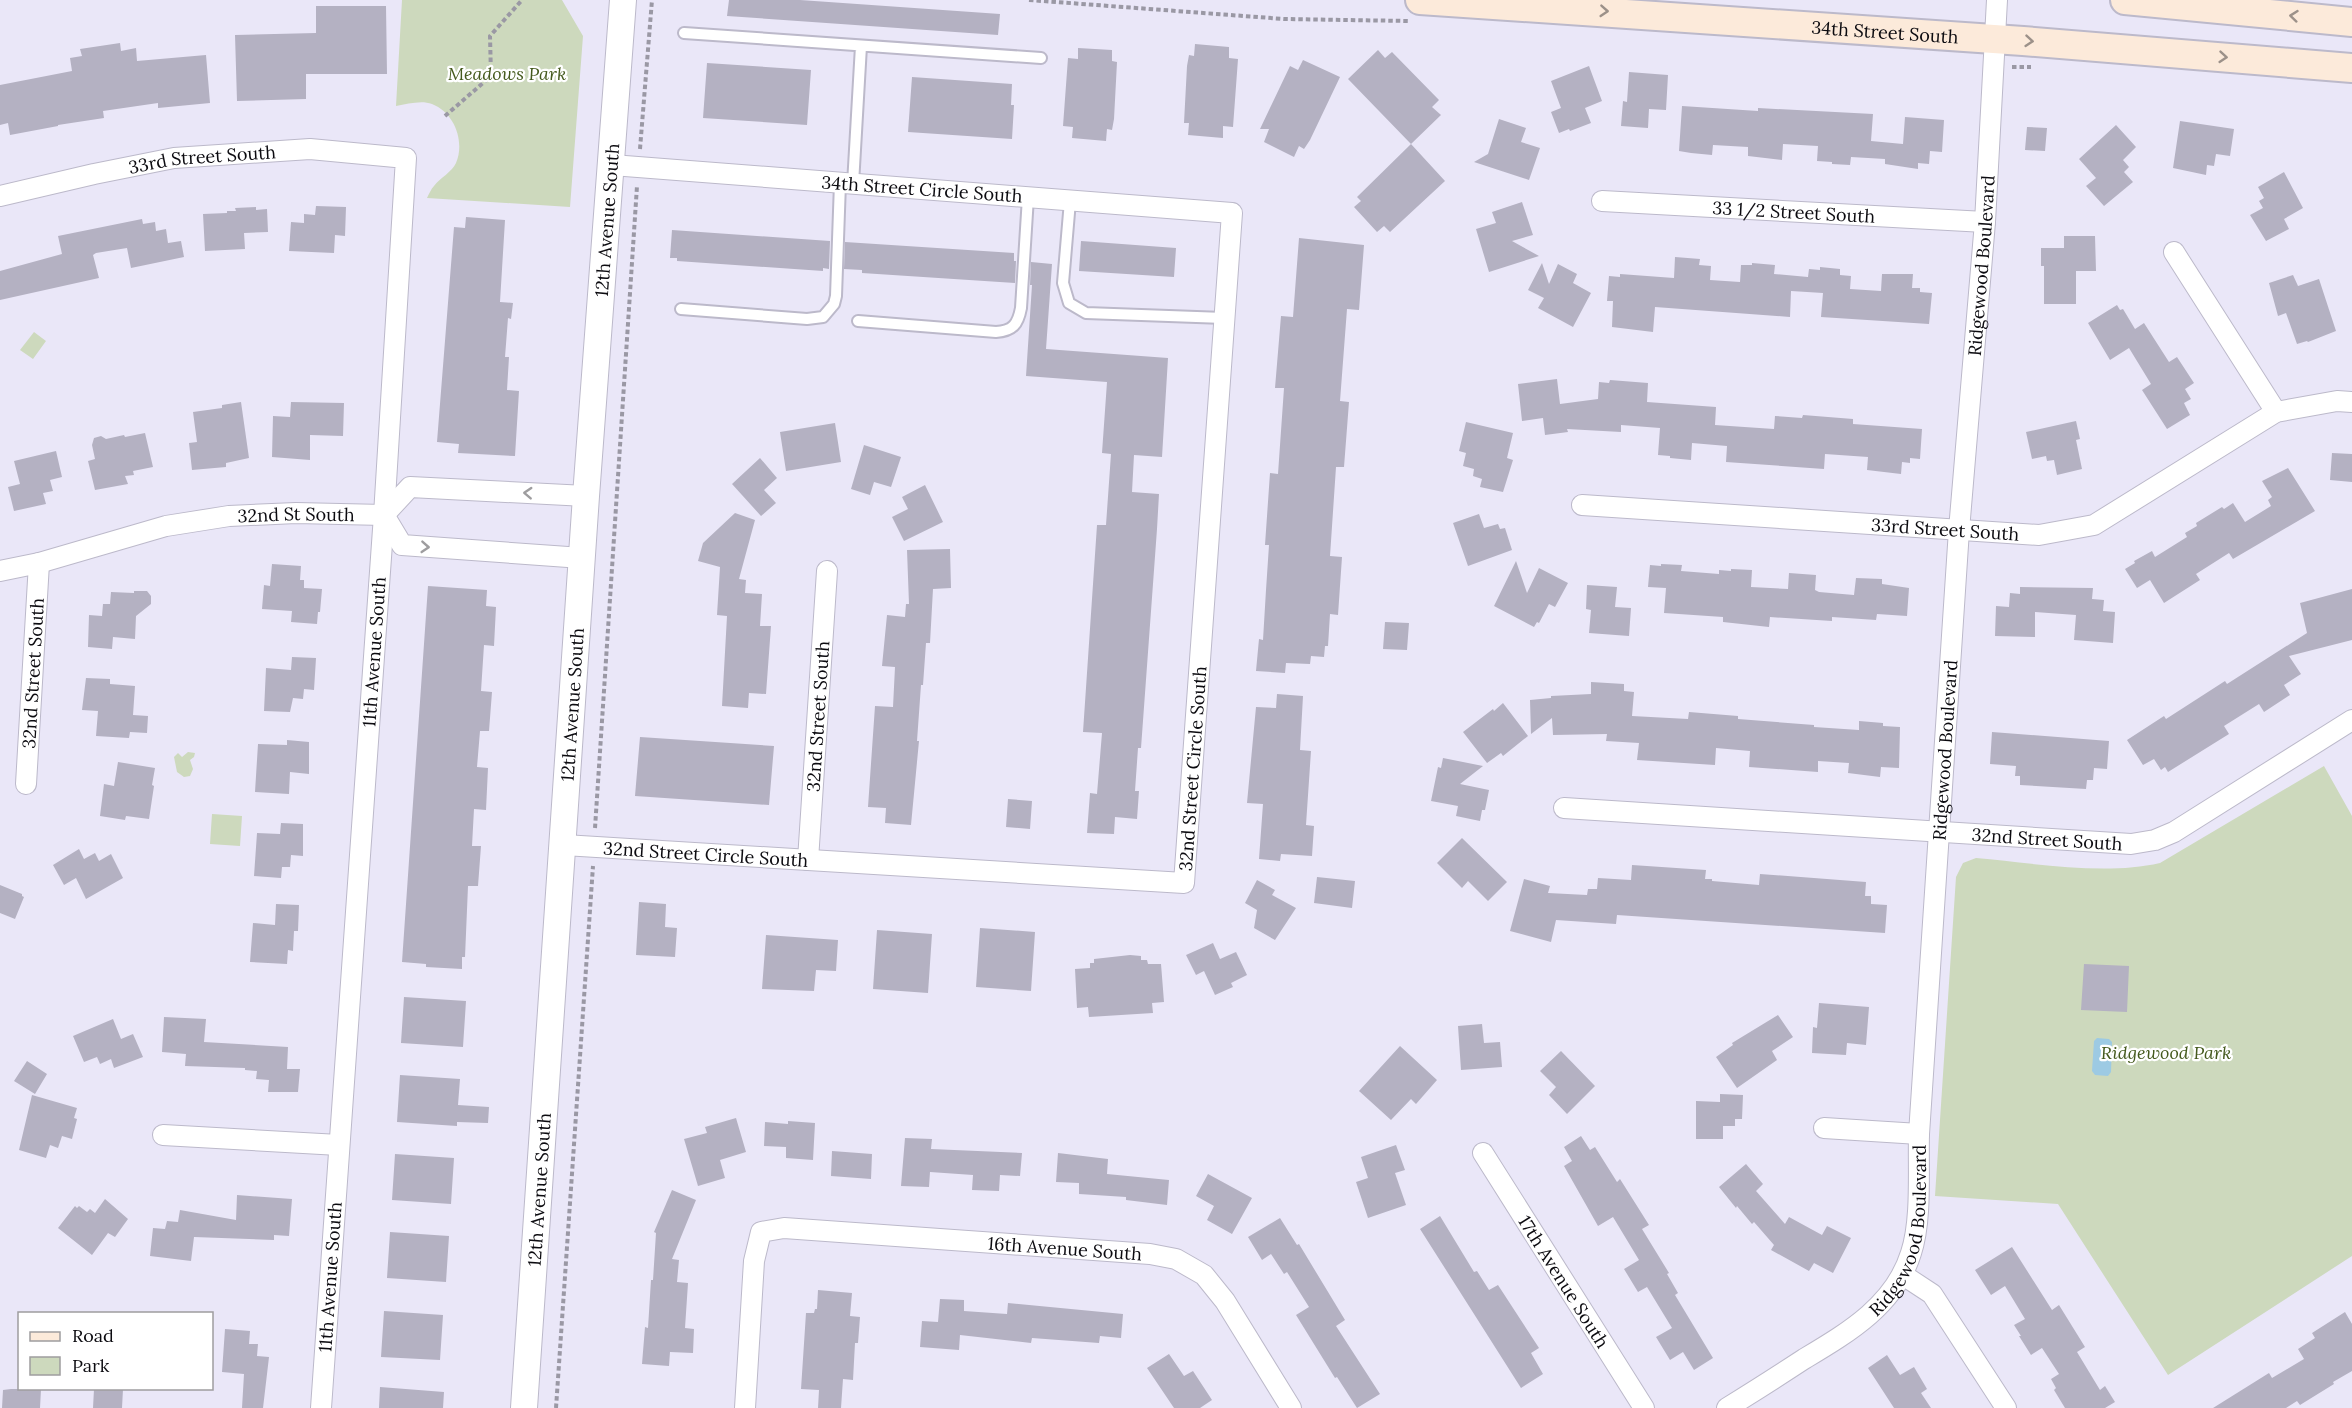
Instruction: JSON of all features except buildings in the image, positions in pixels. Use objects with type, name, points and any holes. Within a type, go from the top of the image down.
[{"type":"main road","name":"34th Street South","points":[[1420,0],[1995,39],[2352,68]]},
{"type":"main road","points":[[2125,0],[2352,22]]},
{"type":"street","name":"12th Avenue South","points":[[524,1408],[586,496],[623,0]]},
{"type":"street","name":"Ridgewood Boulevard","points":[[1727,1408],[1857,1327],[1882,1304],[1903,1275],[1912,1251],[1916,1231],[1919,1134],[1959,530],[1985,222],[1997,0]]},
{"type":"street","name":"33rd Street South","points":[[0,196],[174,158],[310,149],[406,158]]},
{"type":"street","name":"11th Avenue South","points":[[321,1408],[384,515],[406,158]]},
{"type":"street","name":"34th Street Circle South","points":[[612,165],[1232,213]]},
{"type":"street","name":"33 1/2 Street South","points":[[1602,201],[1985,222]]},
{"type":"street","name":"32nd Street Circle South","points":[[564,844],[1184,883],[1232,213]]},
{"type":"street","points":[[2174,252],[2276,412]]},
{"type":"street","name":"33rd Street South","points":[[1582,505],[2039,535],[2094,525],[2276,412],[2337,401],[2352,402]]},
{"type":"street","points":[[582,558],[402,545],[384,515],[410,487],[586,496]]},
{"type":"street","name":"32nd St South","points":[[0,571],[166,526],[230,516],[296,513],[384,515]]},
{"type":"street","name":"32nd Street South","points":[[26,784],[39,562]]},
{"type":"street","name":"32nd Street South","points":[[808,860],[827,572]]},
{"type":"street","name":"32nd Street South","points":[[1564,808],[2131,844],[2155,840],[2174,832],[2352,720]]},
{"type":"street","points":[[1824,1128],[1919,1134]]},
{"type":"street","points":[[163,1135],[339,1145]]},
{"type":"street","name":"17th Avenue South","points":[[1483,1153],[1644,1408]]},
{"type":"street","name":"16th Avenue South","points":[[745,1408],[754,1261],[761,1232],[784,1228],[1150,1254],[1176,1259],[1204,1275],[1225,1301],[1291,1408]]},
{"type":"street","points":[[1903,1275],[1932,1294],[2006,1408]]},
{"type":"lane","points":[[684,33],[1041,58]]},
{"type":"lane","points":[[681,309],[807,319],[823,317],[834,304],[861,45]]},
{"type":"lane","points":[[858,321],[996,332],[1005,332],[1013,328],[1021,308],[1028,197]]},
{"type":"lane","points":[[1070,201],[1063,283],[1069,303],[1086,313],[1224,318]]},
{"type":"path","points":[[446,116],[490,76],[490,36],[522,0]]},
{"type":"path","points":[[556,1408],[652,0]]},
{"type":"green space","name":"Meadows Park","points":[[402,0],[562,0],[583,36],[570,207],[427,198],[433,187],[456,163],[458,137],[447,114],[432,104],[419,102],[396,106]]},
{"type":"green space","points":[[34,332],[46,341],[33,359],[20,350]]},
{"type":"green space","points":[[188,752],[195,753],[190,760],[193,769],[190,776],[184,777],[177,772],[174,757],[178,753],[182,757]]},
{"type":"green space","name":"Ridgewood Park","points":[[2324,766],[2352,816],[2352,1256],[2168,1375],[2058,1204],[1935,1196],[1956,877],[1963,863],[1976,858],[2092,868],[2138,867],[2160,863]]},
{"type":"green space","points":[[212,814],[242,816],[240,846],[210,844]]},
{"type":"water","points":[[2097,1038],[2109,1039],[2112,1042],[2111,1072],[2108,1076],[2095,1075],[2092,1071],[2094,1041]]}]
